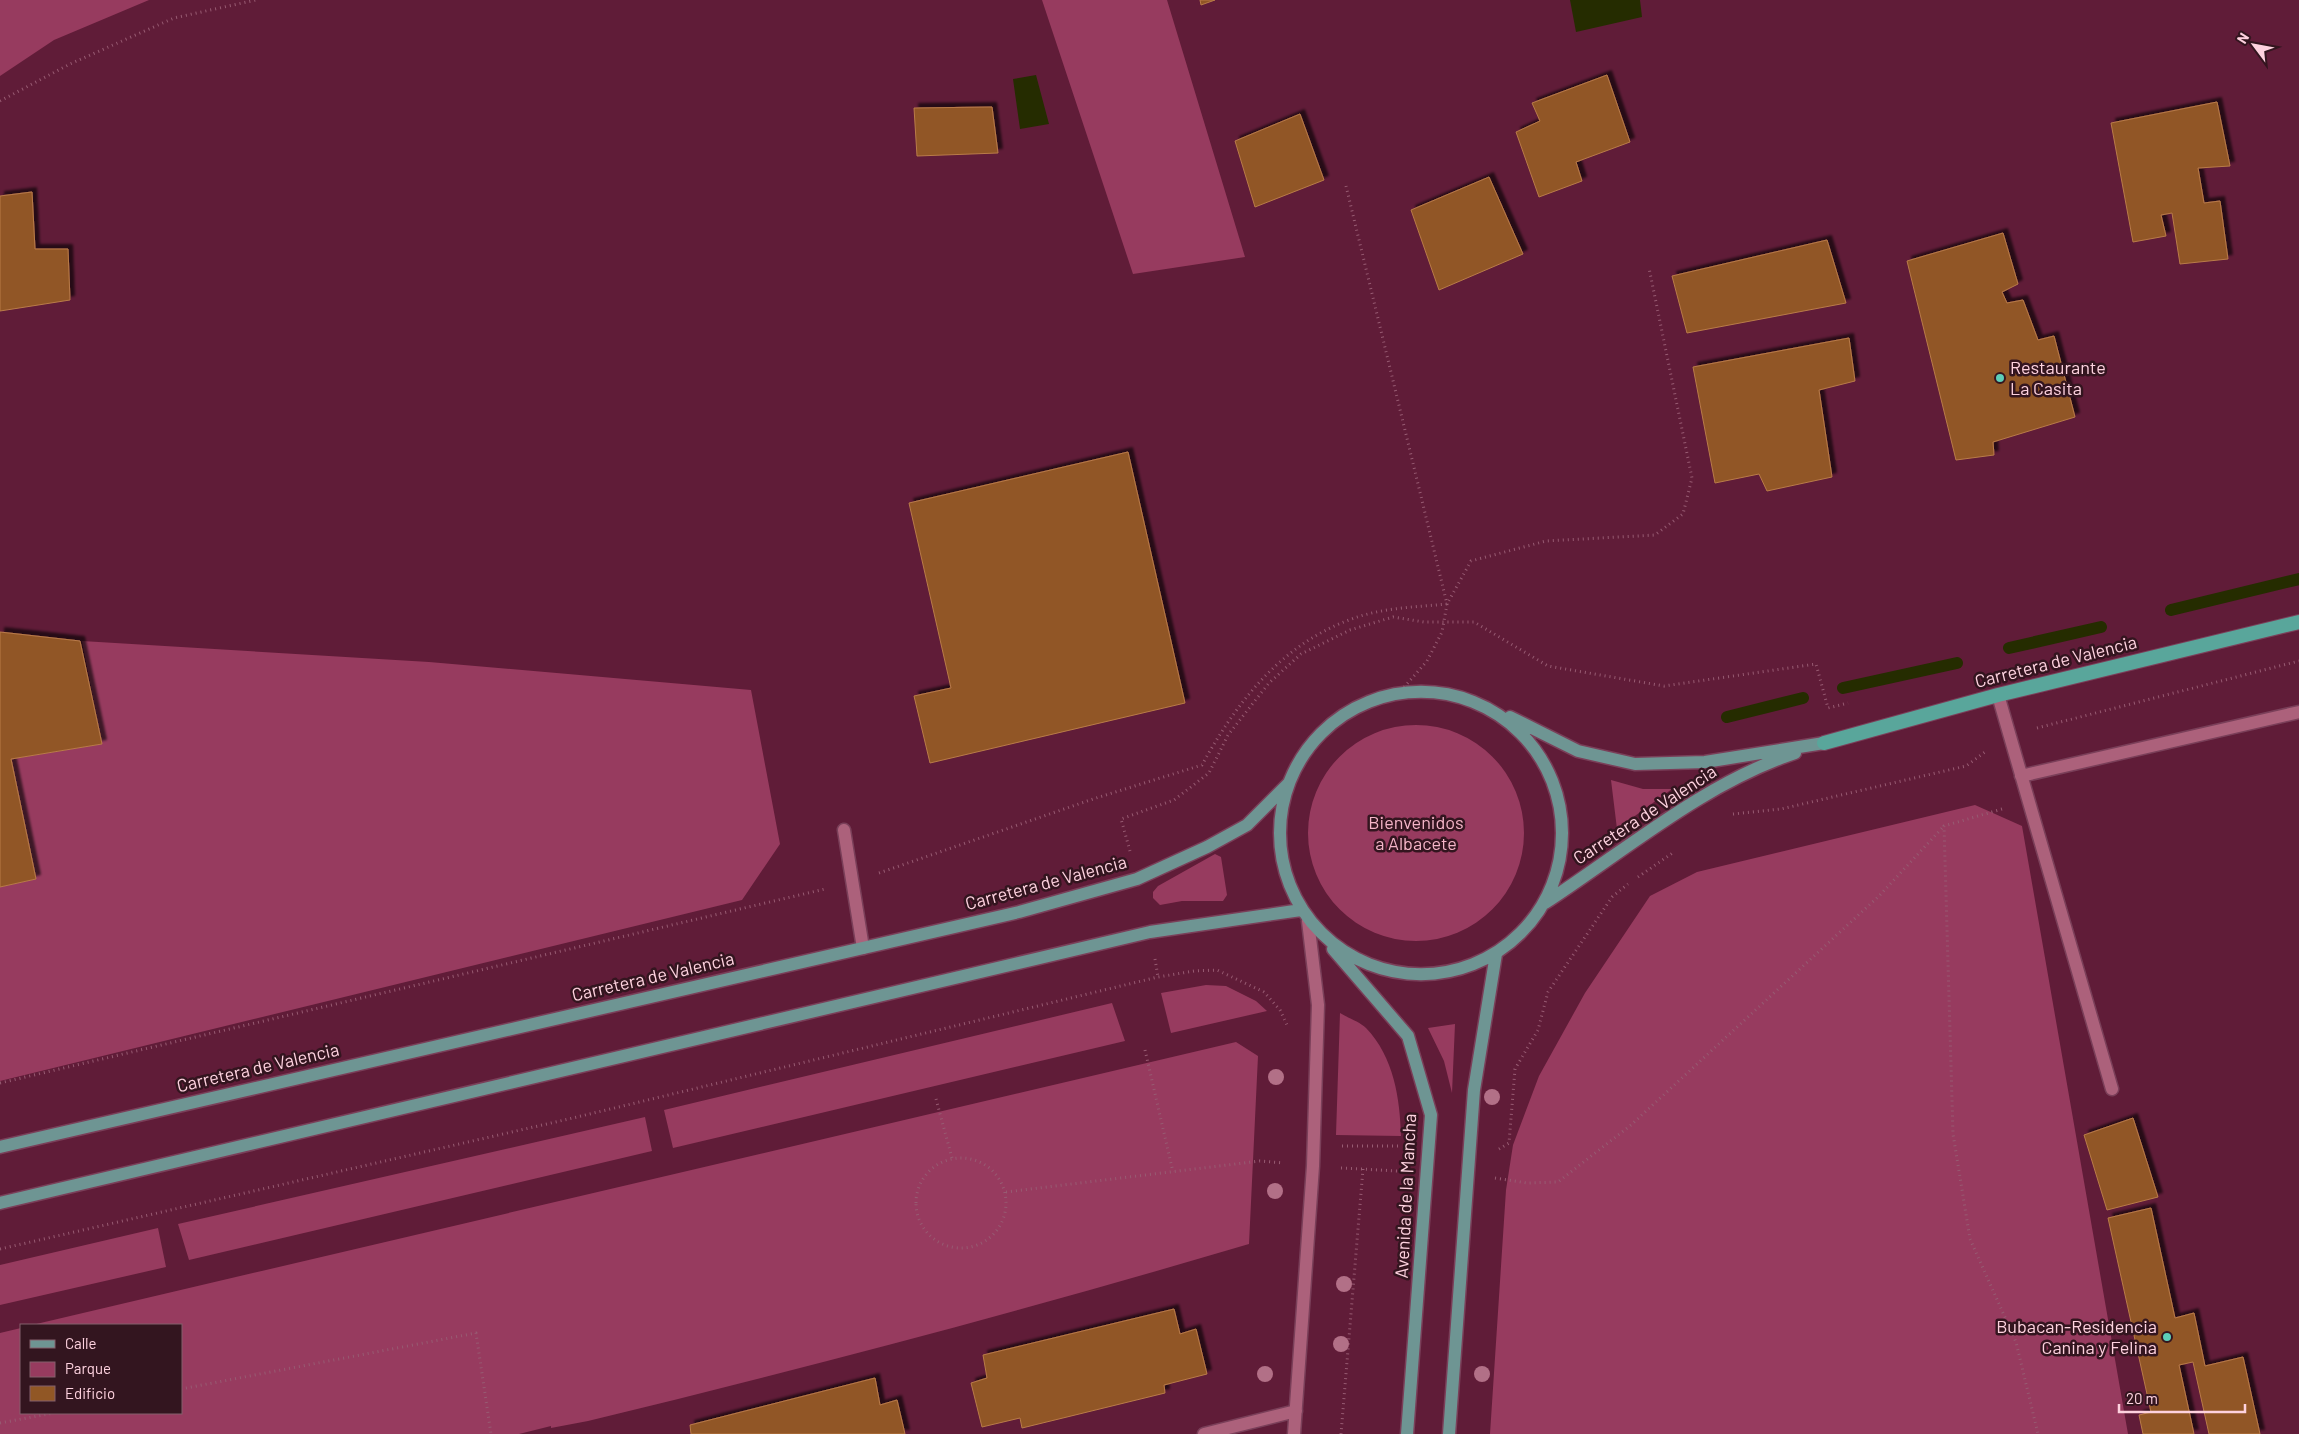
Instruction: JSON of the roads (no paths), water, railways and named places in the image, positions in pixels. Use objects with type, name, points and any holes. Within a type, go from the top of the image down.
[{"type":"highway","name":"Carretera de Valencia","points":[[1824,743],[1998,695],[2299,622]]},
{"type":"main road","points":[[1438,692],[1475,701],[1516,727],[1546,764],[1561,810],[1561,857],[1545,903],[1524,932],[1496,954],[1452,972],[1405,975],[1360,962],[1321,935],[1305,915],[1284,870],[1279,827],[1288,784],[1306,750],[1332,723],[1364,704],[1399,693],[1438,692]]},
{"type":"main road","name":"Carretera de Valencia","points":[[1475,701],[1578,750],[1635,764],[1705,762],[1824,743]]},
{"type":"main road","name":"Carretera de Valencia","points":[[1545,903],[1662,822],[1760,765],[1824,743]]},
{"type":"main road","name":"Carretera de Valencia","points":[[0,1147],[1019,912],[1137,879],[1207,847],[1247,825],[1288,784]]},
{"type":"main road","points":[[0,1203],[1150,932],[1305,915]]},
{"type":"main road","name":"Avenida de la Mancha","points":[[1321,935],[1408,1036],[1431,1116],[1406,1434]]},
{"type":"main road","points":[[1449,1434],[1474,1090],[1496,954]]},
{"type":"street","points":[[1998,695],[2008,735],[2029,801],[2112,1089]]},
{"type":"street","points":[[2021,776],[2299,712]]},
{"type":"street","points":[[844,830],[863,948]]},
{"type":"street","points":[[1294,1434],[1313,1166],[1318,1005],[1305,915]]},
{"type":"street","points":[[1204,1434],[1296,1411]]},
{"type":"waterway","points":[[2171,610],[2299,579]]},
{"type":"waterway","points":[[2009,648],[2101,627]]},
{"type":"waterway","points":[[1843,688],[1957,663]]},
{"type":"waterway","points":[[1727,717],[1803,698]]},
{"type":"place","name":"Restaurante La Casita","points":[[2000,378]]},
{"type":"place","name":"Bubacan-Residencia Canina y Felina","points":[[2167,1337]]},
{"type":"park label","name":"Bienvenidos a Albacete","points":[[1416,833]]}]
